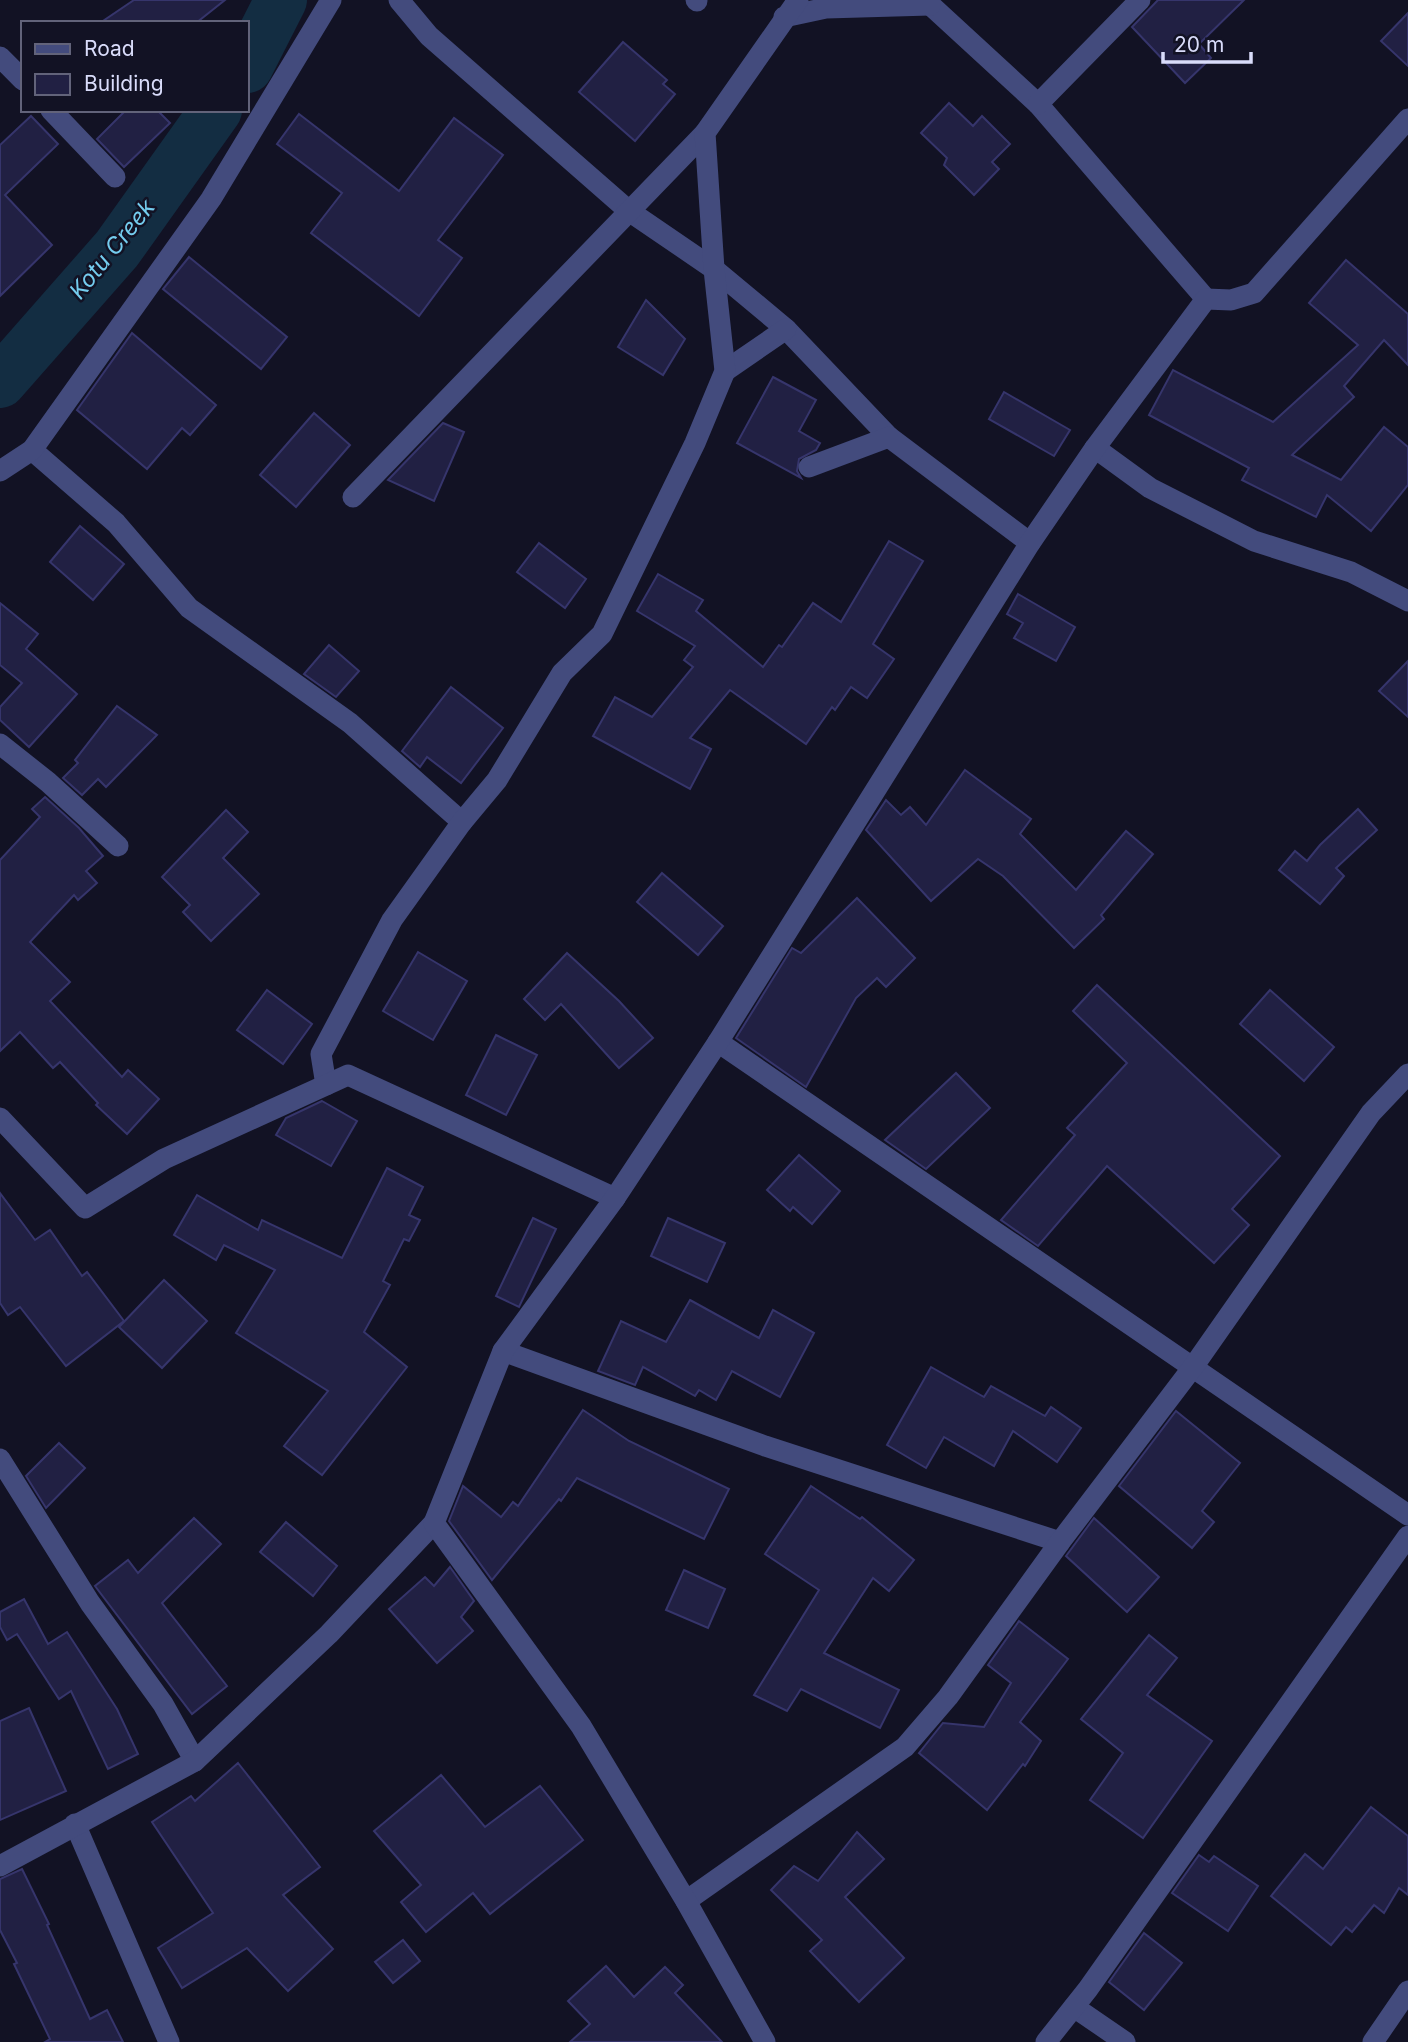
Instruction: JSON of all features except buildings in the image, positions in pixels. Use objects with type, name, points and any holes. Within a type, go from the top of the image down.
[{"type":"street","points":[[0,471],[32,450],[211,200],[331,0]]},
{"type":"street","points":[[400,0],[429,36],[629,211],[714,269],[786,329],[889,437],[1030,544]]},
{"type":"street","points":[[353,497],[705,133],[798,0]]},
{"type":"street","points":[[1038,104],[1140,0]]},
{"type":"street","points":[[784,17],[826,8],[927,2],[1038,104],[1206,299],[1230,300],[1254,293],[1408,119]]},
{"type":"street","points":[[0,57],[21,78]]},
{"type":"street","points":[[53,112],[116,177]]},
{"type":"street","points":[[326,1085],[321,1054],[392,920],[462,822],[497,780],[562,673],[602,635],[695,443],[725,371],[714,269],[705,133]]},
{"type":"street","points":[[0,1866],[195,1761],[329,1634],[434,1523],[503,1351],[615,1198],[718,1042],[1030,544],[1095,448],[1206,299]]},
{"type":"street","points":[[725,371],[786,329]]},
{"type":"street","points":[[809,467],[889,437]]},
{"type":"street","points":[[1095,448],[1150,488],[1254,541],[1351,572],[1408,601]]},
{"type":"street","points":[[32,450],[116,523],[189,608],[350,723],[462,822]]},
{"type":"street","points":[[0,744],[48,782],[118,846]]},
{"type":"street","points":[[718,1042],[1408,1515]]},
{"type":"street","points":[[686,1901],[905,1747],[948,1697],[1060,1542],[1193,1367],[1371,1113],[1408,1074]]},
{"type":"street","points":[[5,1131],[85,1208],[164,1159],[348,1075],[615,1198]]},
{"type":"street","points":[[503,1351],[765,1446],[1060,1542]]},
{"type":"street","points":[[0,1459],[90,1602],[163,1704],[195,1761]]},
{"type":"street","points":[[434,1523],[581,1726],[686,1901],[765,2042]]},
{"type":"street","points":[[1046,2042],[1074,2007],[1408,1536]]},
{"type":"street","points":[[75,1824],[169,2042]]},
{"type":"street","points":[[1373,2042],[1408,1991]]},
{"type":"street","points":[[1074,2007],[1125,2042]]},
{"type":"waterway","name":"Kotu Creek","points":[[248,65],[281,0]]},
{"type":"waterway","name":"Kotu Creek","points":[[0,382],[117,249],[215,112]]}]
